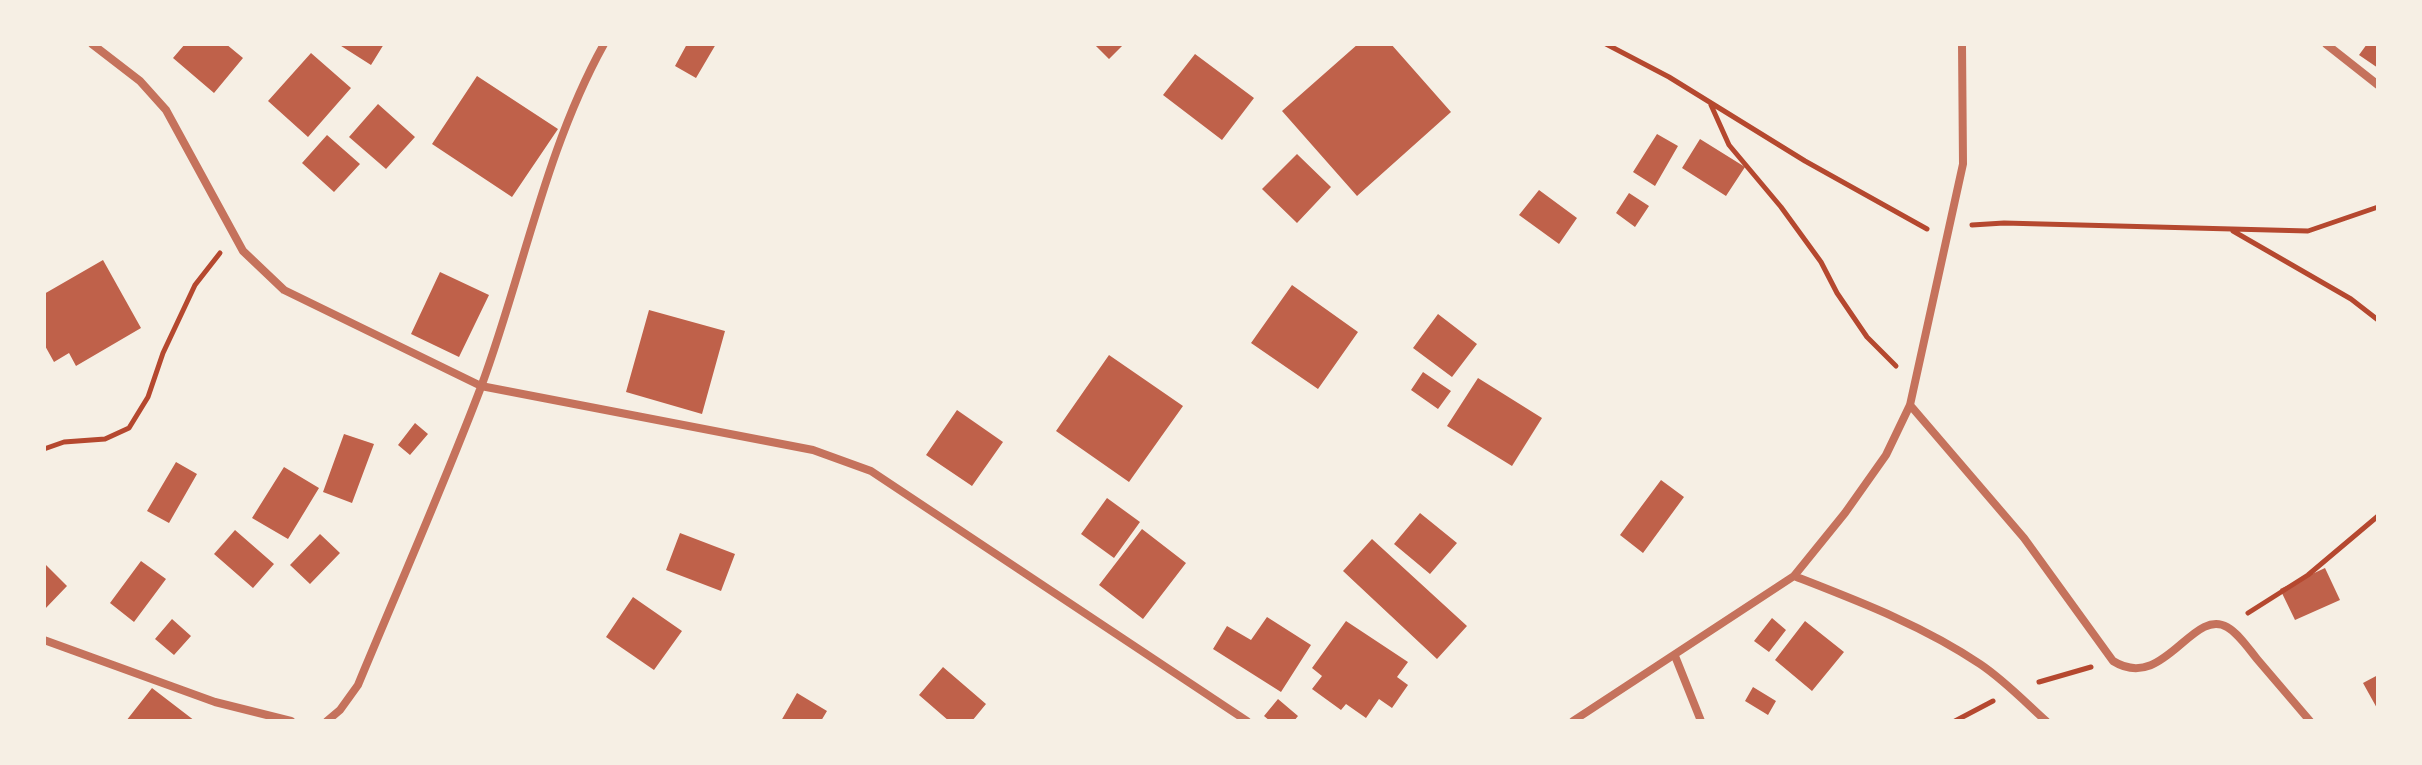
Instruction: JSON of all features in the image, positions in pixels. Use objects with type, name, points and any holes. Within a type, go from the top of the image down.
[{"type":"street","points":[[92,44],[140,81],[166,110],[243,251],[284,290],[481,386],[813,450],[871,471],[1247,721]]},
{"type":"street","points":[[327,721],[340,710],[358,685],[481,386],[554,163],[585,79],[604,44]]},
{"type":"street","points":[[1573,721],[1794,576],[1845,513],[1886,455],[1910,405],[1963,164],[1962,44]]},
{"type":"street","points":[[2326,44],[2378,85]]},
{"type":"street","points":[[1910,405],[2024,538],[2113,661],[2127,670],[2144,668],[2166,658],[2201,628],[2216,624],[2226,627],[2240,639],[2310,721]]},
{"type":"street","points":[[1794,576],[1903,620],[1982,665],[2046,721]]},
{"type":"street","points":[[44,640],[215,702],[291,721]]},
{"type":"street","points":[[1675,656],[1701,721]]},
{"type":"path","points":[[1606,44],[1805,161],[1947,235],[1983,223],[2308,231],[2378,207]]},
{"type":"path","points":[[1710,103],[1729,145],[1813,251],[1867,337],[1914,383]]},
{"type":"path","points":[[2232,230],[2351,299],[2378,320]]},
{"type":"path","points":[[44,449],[64,442],[105,439],[129,428],[148,397],[163,353],[195,285],[234,235]]},
{"type":"path","points":[[2226,627],[2308,575],[2378,516]]},
{"type":"path","points":[[1955,721],[2012,691],[2113,661]]},
{"type":"building","points":[[185,44],[226,44],[243,58],[214,93],[173,58]]},
{"type":"building","points":[[338,44],[384,44],[371,65]]},
{"type":"building","points":[[687,44],[716,44],[696,78],[675,66]]},
{"type":"building","points":[[1094,44],[1124,44],[1109,59]]},
{"type":"building","points":[[1358,44],[1391,44],[1451,112],[1357,196],[1282,111]]},
{"type":"building","points":[[2367,44],[2378,46],[2378,68],[2359,55]]},
{"type":"building","points":[[311,53],[351,88],[308,137],[268,101]]},
{"type":"building","points":[[1195,54],[1254,98],[1222,140],[1163,95]]},
{"type":"building","points":[[477,76],[558,129],[512,197],[432,144]]},
{"type":"building","points":[[378,104],[415,137],[386,169],[349,137]]},
{"type":"building","points":[[1657,134],[1678,146],[1655,186],[1633,172]]},
{"type":"building","points":[[327,135],[360,164],[334,192],[302,163]]},
{"type":"building","points":[[1700,139],[1745,167],[1726,196],[1682,168]]},
{"type":"building","points":[[1297,154],[1331,187],[1297,223],[1262,189]]},
{"type":"building","points":[[1539,190],[1577,218],[1559,244],[1519,215]]},
{"type":"building","points":[[1629,193],[1649,206],[1635,227],[1616,213]]},
{"type":"building","points":[[103,260],[141,328],[76,366],[69,353],[54,362],[44,344],[44,294]]},
{"type":"building","points":[[440,272],[489,295],[459,357],[411,334]]},
{"type":"building","points":[[1292,285],[1358,332],[1318,389],[1251,343]]},
{"type":"building","points":[[649,310],[725,331],[702,414],[626,392]]},
{"type":"building","points":[[1438,314],[1477,344],[1452,377],[1413,348]]},
{"type":"building","points":[[1109,355],[1183,406],[1129,482],[1056,431]]},
{"type":"building","points":[[1423,372],[1451,391],[1438,409],[1411,390]]},
{"type":"building","points":[[1478,378],[1542,418],[1512,466],[1447,426]]},
{"type":"building","points":[[957,410],[1003,442],[972,486],[926,455]]},
{"type":"building","points":[[415,423],[428,434],[410,455],[398,445]]},
{"type":"building","points":[[344,434],[374,444],[352,503],[323,492]]},
{"type":"building","points":[[176,462],[197,474],[169,523],[147,511]]},
{"type":"building","points":[[284,467],[319,488],[288,539],[252,518]]},
{"type":"building","points":[[1661,480],[1684,497],[1643,553],[1620,535]]},
{"type":"building","points":[[1107,498],[1140,522],[1114,558],[1081,534]]},
{"type":"building","points":[[1420,513],[1457,543],[1430,574],[1394,544]]},
{"type":"building","points":[[1142,529],[1186,563],[1143,619],[1099,585]]},
{"type":"building","points":[[235,530],[274,564],[253,588],[214,554]]},
{"type":"building","points":[[680,533],[735,554],[721,591],[666,570]]},
{"type":"building","points":[[320,534],[340,553],[310,584],[290,565]]},
{"type":"building","points":[[1372,539],[1467,626],[1437,659],[1343,571]]},
{"type":"building","points":[[141,561],[166,579],[134,622],[110,603]]},
{"type":"building","points":[[44,563],[67,586],[44,610]]},
{"type":"building","points":[[2325,568],[2340,600],[2295,620],[2280,589]]},
{"type":"building","points":[[633,597],[682,631],[654,670],[606,637]]},
{"type":"building","points":[[1267,617],[1311,645],[1281,692],[1213,649],[1227,626],[1251,640]]},
{"type":"building","points":[[1772,618],[1786,630],[1769,652],[1754,641]]},
{"type":"building","points":[[172,619],[191,636],[174,655],[155,639]]},
{"type":"building","points":[[1346,621],[1408,662],[1397,677],[1408,685],[1392,708],[1379,699],[1366,718],[1346,704],[1341,710],[1312,689],[1322,676],[1312,668]]},
{"type":"building","points":[[1805,621],[1844,652],[1812,691],[1775,660]]},
{"type":"building","points":[[943,667],[986,704],[972,721],[949,721],[919,695]]},
{"type":"building","points":[[2378,675],[2378,710],[2363,683]]},
{"type":"building","points":[[1753,687],[1776,701],[1768,715],[1745,701]]},
{"type":"building","points":[[152,688],[195,721],[126,721]]},
{"type":"building","points":[[797,693],[827,711],[821,721],[781,721]]},
{"type":"building","points":[[1278,699],[1298,716],[1294,721],[1270,721],[1264,716]]}]
